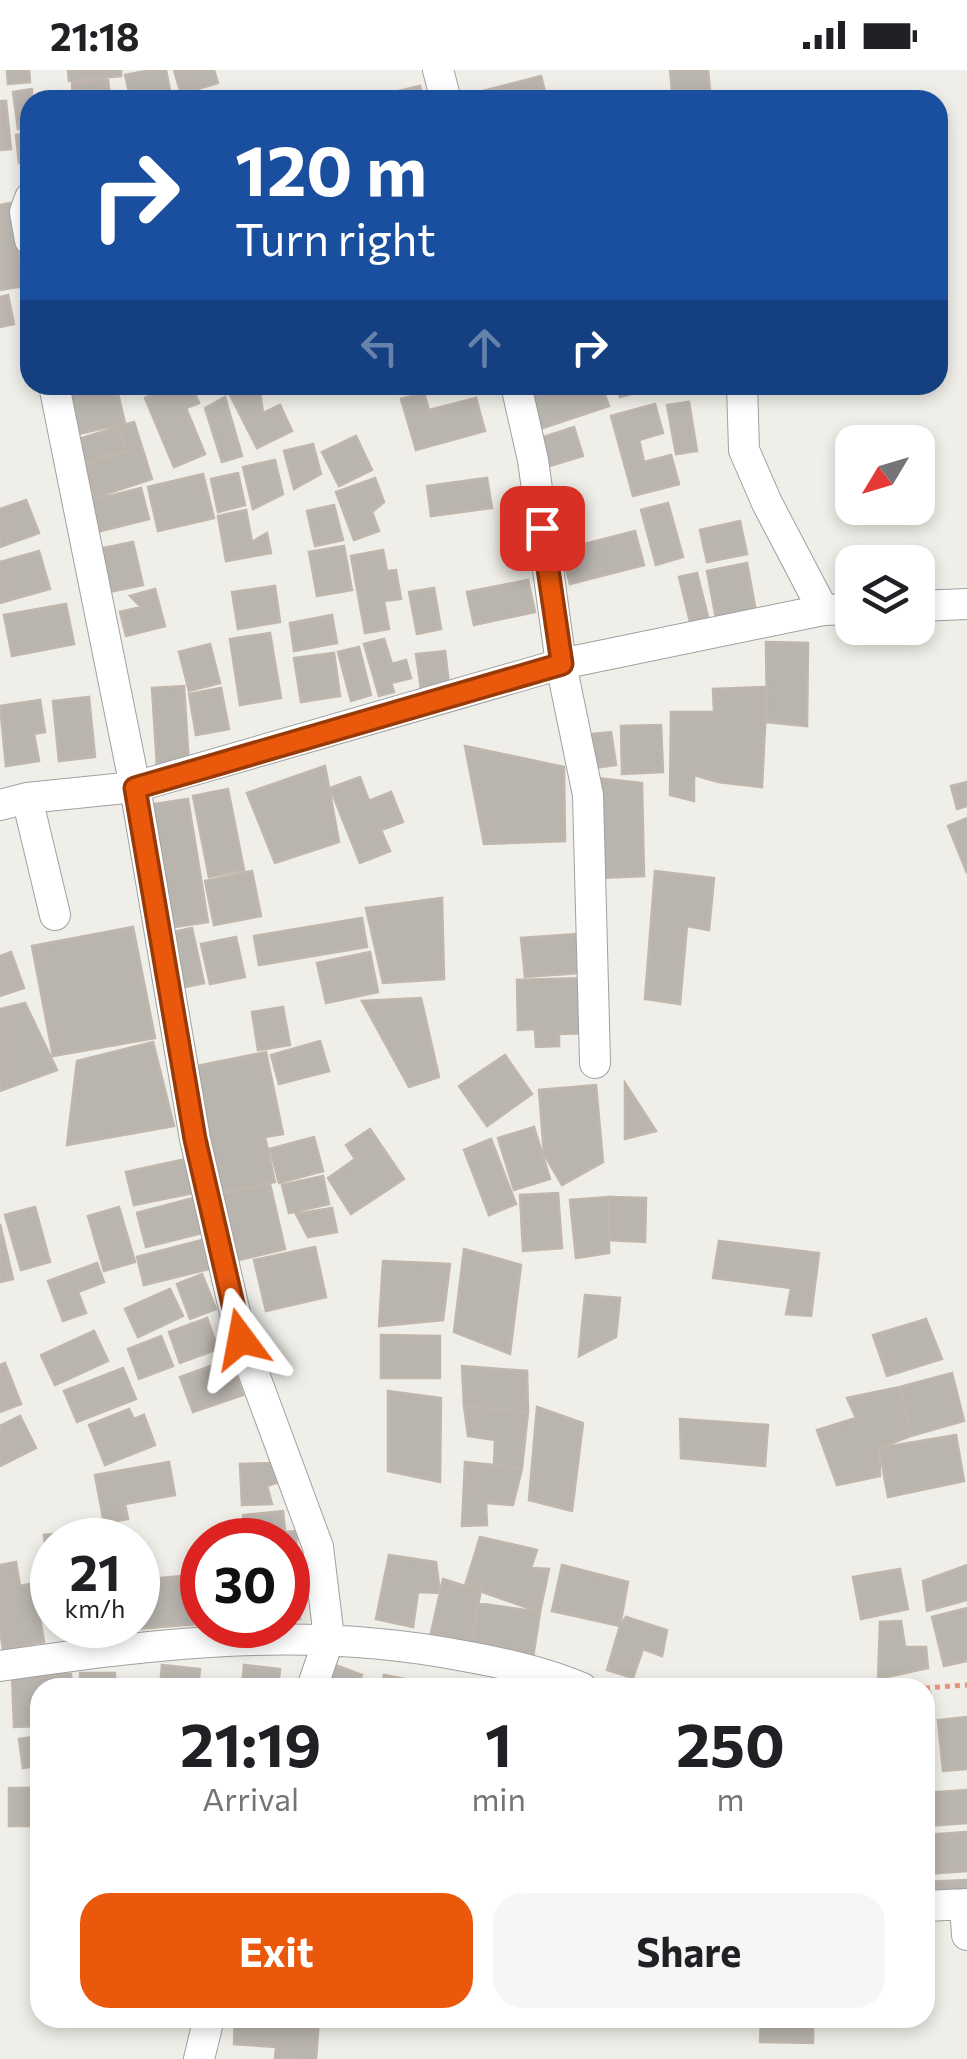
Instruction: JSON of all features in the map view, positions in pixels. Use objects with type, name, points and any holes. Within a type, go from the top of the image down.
[{"type":"street","points":[[56,395],[135,788],[195,1139],[241,1339],[318,1547],[329,1638],[315,1678]]},
{"type":"street","points":[[518,395],[532,460],[562,664],[588,795],[595,1063]]},
{"type":"street","points":[[742,395],[744,450],[835,605]]},
{"type":"street","points":[[935,605],[967,604]]},
{"type":"street","points":[[54,915],[14,802],[135,788],[562,664],[835,611]]},
{"type":"street","points":[[0,1666],[129,1647],[248,1638],[329,1638],[407,1645],[504,1663],[551,1678]]},
{"type":"street","points":[[935,1906],[966,1904],[967,1935]]},
{"type":"street","points":[[200,2059],[207,2028]]},
{"type":"path","points":[[935,1687],[967,1685]]},
{"type":"building","points":[[7,70],[29,70],[30,82],[8,84]]},
{"type":"building","points":[[68,70],[121,70],[121,76],[69,81]]},
{"type":"building","points":[[166,70],[170,90],[129,90],[125,75]]},
{"type":"building","points":[[174,70],[214,70],[218,83],[180,90]]},
{"type":"building","points":[[670,70],[708,70],[710,90],[672,90]]},
{"type":"building","points":[[541,76],[544,90],[487,90]]},
{"type":"building","points":[[108,79],[109,90],[72,90],[72,83]]},
{"type":"building","points":[[20,91],[18,129],[13,92]]},
{"type":"building","points":[[0,101],[6,101],[11,149],[0,150]]},
{"type":"building","points":[[20,134],[19,163],[16,135]]},
{"type":"building","points":[[10,203],[20,287],[0,290],[0,205]]},
{"type":"building","points":[[8,295],[14,324],[0,327],[0,297]]},
{"type":"building","points":[[60,395],[118,395],[125,423],[70,436]]},
{"type":"building","points":[[195,395],[199,403],[186,408],[205,454],[174,467],[145,398]]},
{"type":"building","points":[[230,395],[260,395],[263,413],[280,405],[292,431],[257,448]]},
{"type":"building","points":[[425,395],[429,410],[476,398],[485,431],[416,450],[401,399]]},
{"type":"building","points":[[538,395],[605,395],[609,406],[537,430],[526,399]]},
{"type":"building","points":[[225,397],[242,456],[222,462],[205,408]]},
{"type":"building","points":[[689,402],[697,451],[676,454],[667,405]]},
{"type":"building","points":[[655,404],[663,433],[639,440],[644,462],[671,455],[679,484],[633,496],[611,416]]},
{"type":"building","points":[[134,422],[152,479],[94,498],[83,465],[127,452],[119,426]]},
{"type":"building","points":[[117,427],[125,450],[77,465],[69,442]]},
{"type":"building","points":[[574,427],[583,456],[543,468],[534,440]]},
{"type":"building","points":[[356,436],[372,470],[339,486],[322,452]]},
{"type":"building","points":[[313,444],[321,474],[294,489],[284,451]]},
{"type":"building","points":[[275,460],[283,494],[253,509],[243,467]]},
{"type":"building","points":[[238,473],[245,505],[218,512],[211,479]]},
{"type":"building","points":[[203,474],[214,518],[158,531],[148,487]]},
{"type":"building","points":[[375,478],[384,502],[372,512],[379,531],[354,540],[336,492]]},
{"type":"building","points":[[487,478],[492,508],[431,516],[427,486]]},
{"type":"building","points":[[141,488],[149,519],[89,534],[81,503]]},
{"type":"building","points":[[26,500],[39,533],[0,547],[0,509]]},
{"type":"building","points":[[668,503],[683,557],[656,565],[641,510]]},
{"type":"building","points":[[334,505],[343,540],[315,546],[307,511]]},
{"type":"building","points":[[246,510],[252,542],[267,533],[271,553],[226,561],[218,516]]},
{"type":"building","points":[[740,521],[747,554],[707,562],[700,530]]},
{"type":"building","points":[[635,531],[644,565],[570,584],[561,550]]},
{"type":"building","points":[[133,542],[143,585],[109,592],[99,549]]},
{"type":"building","points":[[344,546],[352,590],[317,596],[309,552]]},
{"type":"building","points":[[383,550],[387,571],[396,570],[401,599],[384,601],[389,629],[365,633],[351,556]]},
{"type":"building","points":[[39,551],[50,589],[0,603],[0,562]]},
{"type":"building","points":[[747,563],[757,617],[717,624],[707,571]]},
{"type":"building","points":[[697,573],[710,625],[692,630],[679,577]]},
{"type":"building","points":[[528,580],[535,612],[474,625],[467,592]]},
{"type":"building","points":[[275,586],[280,622],[238,629],[232,592]]},
{"type":"building","points":[[434,588],[441,629],[417,634],[409,592]]},
{"type":"building","points":[[155,589],[165,626],[126,636],[120,612],[141,607],[130,596]]},
{"type":"building","points":[[66,604],[74,644],[12,656],[4,615]]},
{"type":"building","points":[[332,615],[337,643],[294,651],[290,623]]},
{"type":"building","points":[[270,633],[281,698],[240,705],[230,639]]},
{"type":"building","points":[[384,639],[392,664],[406,660],[411,678],[391,683],[394,692],[379,696],[364,644]]},
{"type":"building","points":[[766,642],[808,643],[807,726],[767,722]]},
{"type":"building","points":[[210,644],[220,683],[189,691],[179,652]]},
{"type":"building","points":[[359,647],[371,695],[351,701],[338,652]]},
{"type":"building","points":[[445,651],[449,684],[421,689],[416,654]]},
{"type":"building","points":[[334,653],[340,696],[301,702],[294,658]]},
{"type":"building","points":[[184,686],[189,765],[157,767],[152,688]]},
{"type":"building","points":[[767,687],[762,787],[694,775],[694,801],[670,795],[671,712],[714,712],[713,689]]},
{"type":"building","points":[[221,688],[229,729],[196,735],[189,694]]},
{"type":"building","points":[[89,697],[95,757],[59,761],[53,701]]},
{"type":"building","points":[[40,700],[45,732],[34,734],[39,761],[6,766],[0,706]]},
{"type":"building","points":[[661,725],[663,772],[622,774],[621,726]]},
{"type":"building","points":[[611,732],[616,765],[586,769],[581,735]]},
{"type":"building","points":[[465,746],[564,767],[565,841],[484,844]]},
{"type":"building","points":[[325,766],[339,842],[275,863],[247,793]]},
{"type":"building","points":[[360,777],[369,801],[391,792],[403,822],[381,830],[390,851],[360,863],[330,788]]},
{"type":"building","points":[[597,778],[642,783],[644,876],[601,878]]},
{"type":"building","points":[[967,782],[967,806],[957,809],[951,786]]},
{"type":"building","points":[[228,789],[244,870],[209,877],[193,796]]},
{"type":"building","points":[[188,799],[208,922],[161,929],[141,806]]},
{"type":"building","points":[[967,818],[967,873],[948,826]]},
{"type":"building","points":[[252,871],[261,916],[214,925],[205,881]]},
{"type":"building","points":[[655,871],[714,878],[709,930],[687,926],[680,1004],[645,999]]},
{"type":"building","points":[[442,898],[444,979],[383,983],[366,908]]},
{"type":"building","points":[[362,918],[367,947],[259,965],[254,936]]},
{"type":"building","points":[[133,927],[155,1038],[53,1056],[32,946]]},
{"type":"building","points":[[192,928],[204,983],[176,989],[164,934]]},
{"type":"building","points":[[577,934],[580,973],[525,977],[521,938]]},
{"type":"building","points":[[236,937],[245,977],[210,984],[201,944]]},
{"type":"building","points":[[11,952],[24,988],[0,996],[0,956]]},
{"type":"building","points":[[370,952],[378,992],[326,1003],[317,963]]},
{"type":"building","points":[[585,978],[587,1033],[559,1034],[559,1046],[536,1047],[535,1029],[518,1030],[517,980]]},
{"type":"building","points":[[421,998],[439,1077],[409,1087],[362,1001]]},
{"type":"building","points":[[25,1003],[57,1070],[0,1091],[0,1009]]},
{"type":"building","points":[[283,1007],[290,1045],[258,1050],[252,1012]]},
{"type":"building","points":[[320,1041],[329,1071],[279,1084],[271,1055]]},
{"type":"building","points":[[153,1042],[174,1126],[67,1145],[77,1061]]},
{"type":"building","points":[[266,1052],[283,1134],[265,1137],[275,1182],[219,1193],[192,1067]]},
{"type":"building","points":[[505,1055],[532,1094],[487,1126],[459,1086]]},
{"type":"building","points":[[625,1083],[656,1131],[625,1139]]},
{"type":"building","points":[[596,1085],[603,1162],[562,1185],[544,1154],[539,1090]]},
{"type":"building","points":[[534,1127],[550,1179],[514,1190],[498,1138]]},
{"type":"building","points":[[370,1129],[404,1179],[351,1214],[328,1178],[355,1159],[346,1145]]},
{"type":"building","points":[[314,1137],[323,1171],[279,1183],[270,1149]]},
{"type":"building","points":[[491,1139],[516,1204],[489,1215],[464,1150]]},
{"type":"building","points":[[186,1159],[193,1193],[134,1205],[126,1172]]},
{"type":"building","points":[[323,1176],[329,1204],[289,1213],[282,1185]]},
{"type":"building","points":[[270,1184],[285,1249],[235,1261],[219,1195]]},
{"type":"building","points":[[558,1193],[562,1248],[523,1251],[520,1195]]},
{"type":"building","points":[[609,1197],[646,1198],[645,1242],[608,1240]]},
{"type":"building","points":[[609,1197],[609,1253],[576,1258],[570,1200]]},
{"type":"building","points":[[193,1198],[202,1233],[146,1247],[137,1213]]},
{"type":"building","points":[[35,1207],[50,1262],[21,1270],[5,1215]]},
{"type":"building","points":[[119,1207],[135,1262],[104,1271],[88,1216]]},
{"type":"building","points":[[332,1208],[337,1232],[308,1237],[296,1214]]},
{"type":"building","points":[[0,1224],[13,1279],[0,1282]]},
{"type":"building","points":[[202,1240],[209,1269],[144,1285],[137,1257]]},
{"type":"building","points":[[719,1241],[819,1253],[811,1316],[786,1314],[791,1288],[713,1278]]},
{"type":"building","points":[[315,1247],[326,1297],[266,1311],[254,1260]]},
{"type":"building","points":[[464,1249],[521,1265],[510,1354],[454,1332]]},
{"type":"building","points":[[383,1261],[450,1264],[443,1320],[379,1326]]},
{"type":"building","points":[[97,1263],[104,1282],[78,1292],[86,1313],[63,1321],[48,1281]]},
{"type":"building","points":[[202,1274],[216,1309],[190,1319],[177,1284]]},
{"type":"building","points":[[170,1289],[183,1316],[138,1337],[125,1309]]},
{"type":"building","points":[[585,1295],[620,1298],[616,1337],[579,1356]]},
{"type":"building","points":[[207,1318],[218,1349],[180,1363],[169,1332]]},
{"type":"building","points":[[926,1319],[942,1359],[887,1376],[873,1335]]},
{"type":"building","points":[[94,1331],[108,1361],[55,1385],[41,1355]]},
{"type":"building","points":[[381,1335],[440,1336],[440,1378],[381,1378]]},
{"type":"building","points":[[161,1336],[173,1366],[139,1379],[128,1349]]},
{"type":"building","points":[[230,1359],[243,1395],[193,1412],[180,1377]]},
{"type":"building","points":[[5,1363],[21,1404],[0,1412],[0,1365]]},
{"type":"building","points":[[462,1366],[527,1371],[528,1412],[464,1406]]},
{"type":"building","points":[[123,1368],[136,1399],[77,1422],[64,1391]]},
{"type":"building","points":[[952,1373],[964,1421],[911,1436],[900,1387]]},
{"type":"building","points":[[900,1387],[911,1436],[879,1448],[880,1476],[837,1485],[817,1430],[856,1418],[847,1398]]},
{"type":"building","points":[[388,1391],[441,1398],[440,1482],[388,1471]]},
{"type":"building","points":[[464,1406],[528,1412],[522,1468],[494,1465],[495,1440],[468,1436]]},
{"type":"building","points":[[537,1407],[583,1423],[572,1511],[529,1500]]},
{"type":"building","points":[[129,1409],[134,1419],[144,1415],[155,1445],[105,1465],[89,1425]]},
{"type":"building","points":[[20,1416],[36,1448],[0,1466],[0,1426]]},
{"type":"building","points":[[680,1419],[768,1425],[765,1466],[681,1458]]},
{"type":"building","points":[[956,1435],[964,1481],[888,1497],[879,1448]]},
{"type":"building","points":[[169,1462],[175,1495],[125,1504],[128,1518],[103,1518],[95,1475]]},
{"type":"building","points":[[465,1462],[522,1468],[513,1505],[486,1503],[487,1525],[462,1526]]},
{"type":"building","points":[[275,1463],[280,1482],[267,1486],[272,1504],[242,1505],[240,1464]]},
{"type":"building","points":[[283,1511],[284,1518],[243,1518],[243,1515]]},
{"type":"building","points":[[480,1537],[537,1550],[531,1568],[549,1569],[540,1612],[465,1586]]},
{"type":"building","points":[[389,1555],[436,1562],[440,1593],[418,1592],[413,1627],[376,1619]]},
{"type":"building","points":[[16,1562],[20,1586],[30,1584],[30,1644],[3,1649],[0,1565]]},
{"type":"building","points":[[562,1565],[628,1582],[620,1626],[552,1611]]},
{"type":"building","points":[[967,1565],[967,1600],[927,1611],[923,1581]]},
{"type":"building","points":[[900,1569],[908,1609],[861,1619],[853,1577]]},
{"type":"building","points":[[180,1576],[180,1625],[160,1627],[160,1578]]},
{"type":"building","points":[[443,1579],[465,1586],[482,1584],[471,1643],[431,1633]]},
{"type":"building","points":[[477,1603],[540,1612],[533,1658],[471,1643]]},
{"type":"building","points":[[967,1608],[967,1661],[944,1666],[932,1617]]},
{"type":"building","points":[[626,1617],[667,1630],[662,1656],[643,1649],[633,1678],[607,1670]]},
{"type":"building","points":[[901,1621],[905,1647],[926,1647],[928,1668],[878,1678],[880,1622]]},
{"type":"building","points":[[327,1662],[362,1675],[361,1678],[321,1678]]},
{"type":"building","points":[[162,1665],[200,1669],[199,1678],[161,1678]]},
{"type":"building","points":[[244,1665],[280,1669],[279,1678],[243,1678]]},
{"type":"building","points":[[80,1673],[115,1673],[115,1678],[80,1678]]},
{"type":"building","points":[[71,1674],[71,1678],[30,1678],[30,1726],[14,1727],[12,1676]]},
{"type":"building","points":[[967,1717],[967,1769],[943,1771],[938,1720]]},
{"type":"building","points":[[30,1737],[30,1767],[23,1768],[19,1739]]},
{"type":"building","points":[[9,1788],[30,1788],[30,1826],[9,1826]]},
{"type":"building","points":[[967,1790],[967,1823],[935,1825],[935,1792]]},
{"type":"building","points":[[967,1832],[967,1871],[935,1873],[935,1834]]},
{"type":"building","points":[[967,1880],[967,1898],[935,1899],[935,1882]]},
{"type":"building","points":[[235,2028],[318,2028],[316,2059],[275,2058],[276,2047],[234,2044]]},
{"type":"building","points":[[761,2028],[813,2028],[813,2043],[760,2042]]},
{"type":"route","points":[[241,1339],[195,1139],[135,788],[562,664],[542,528]]}]
